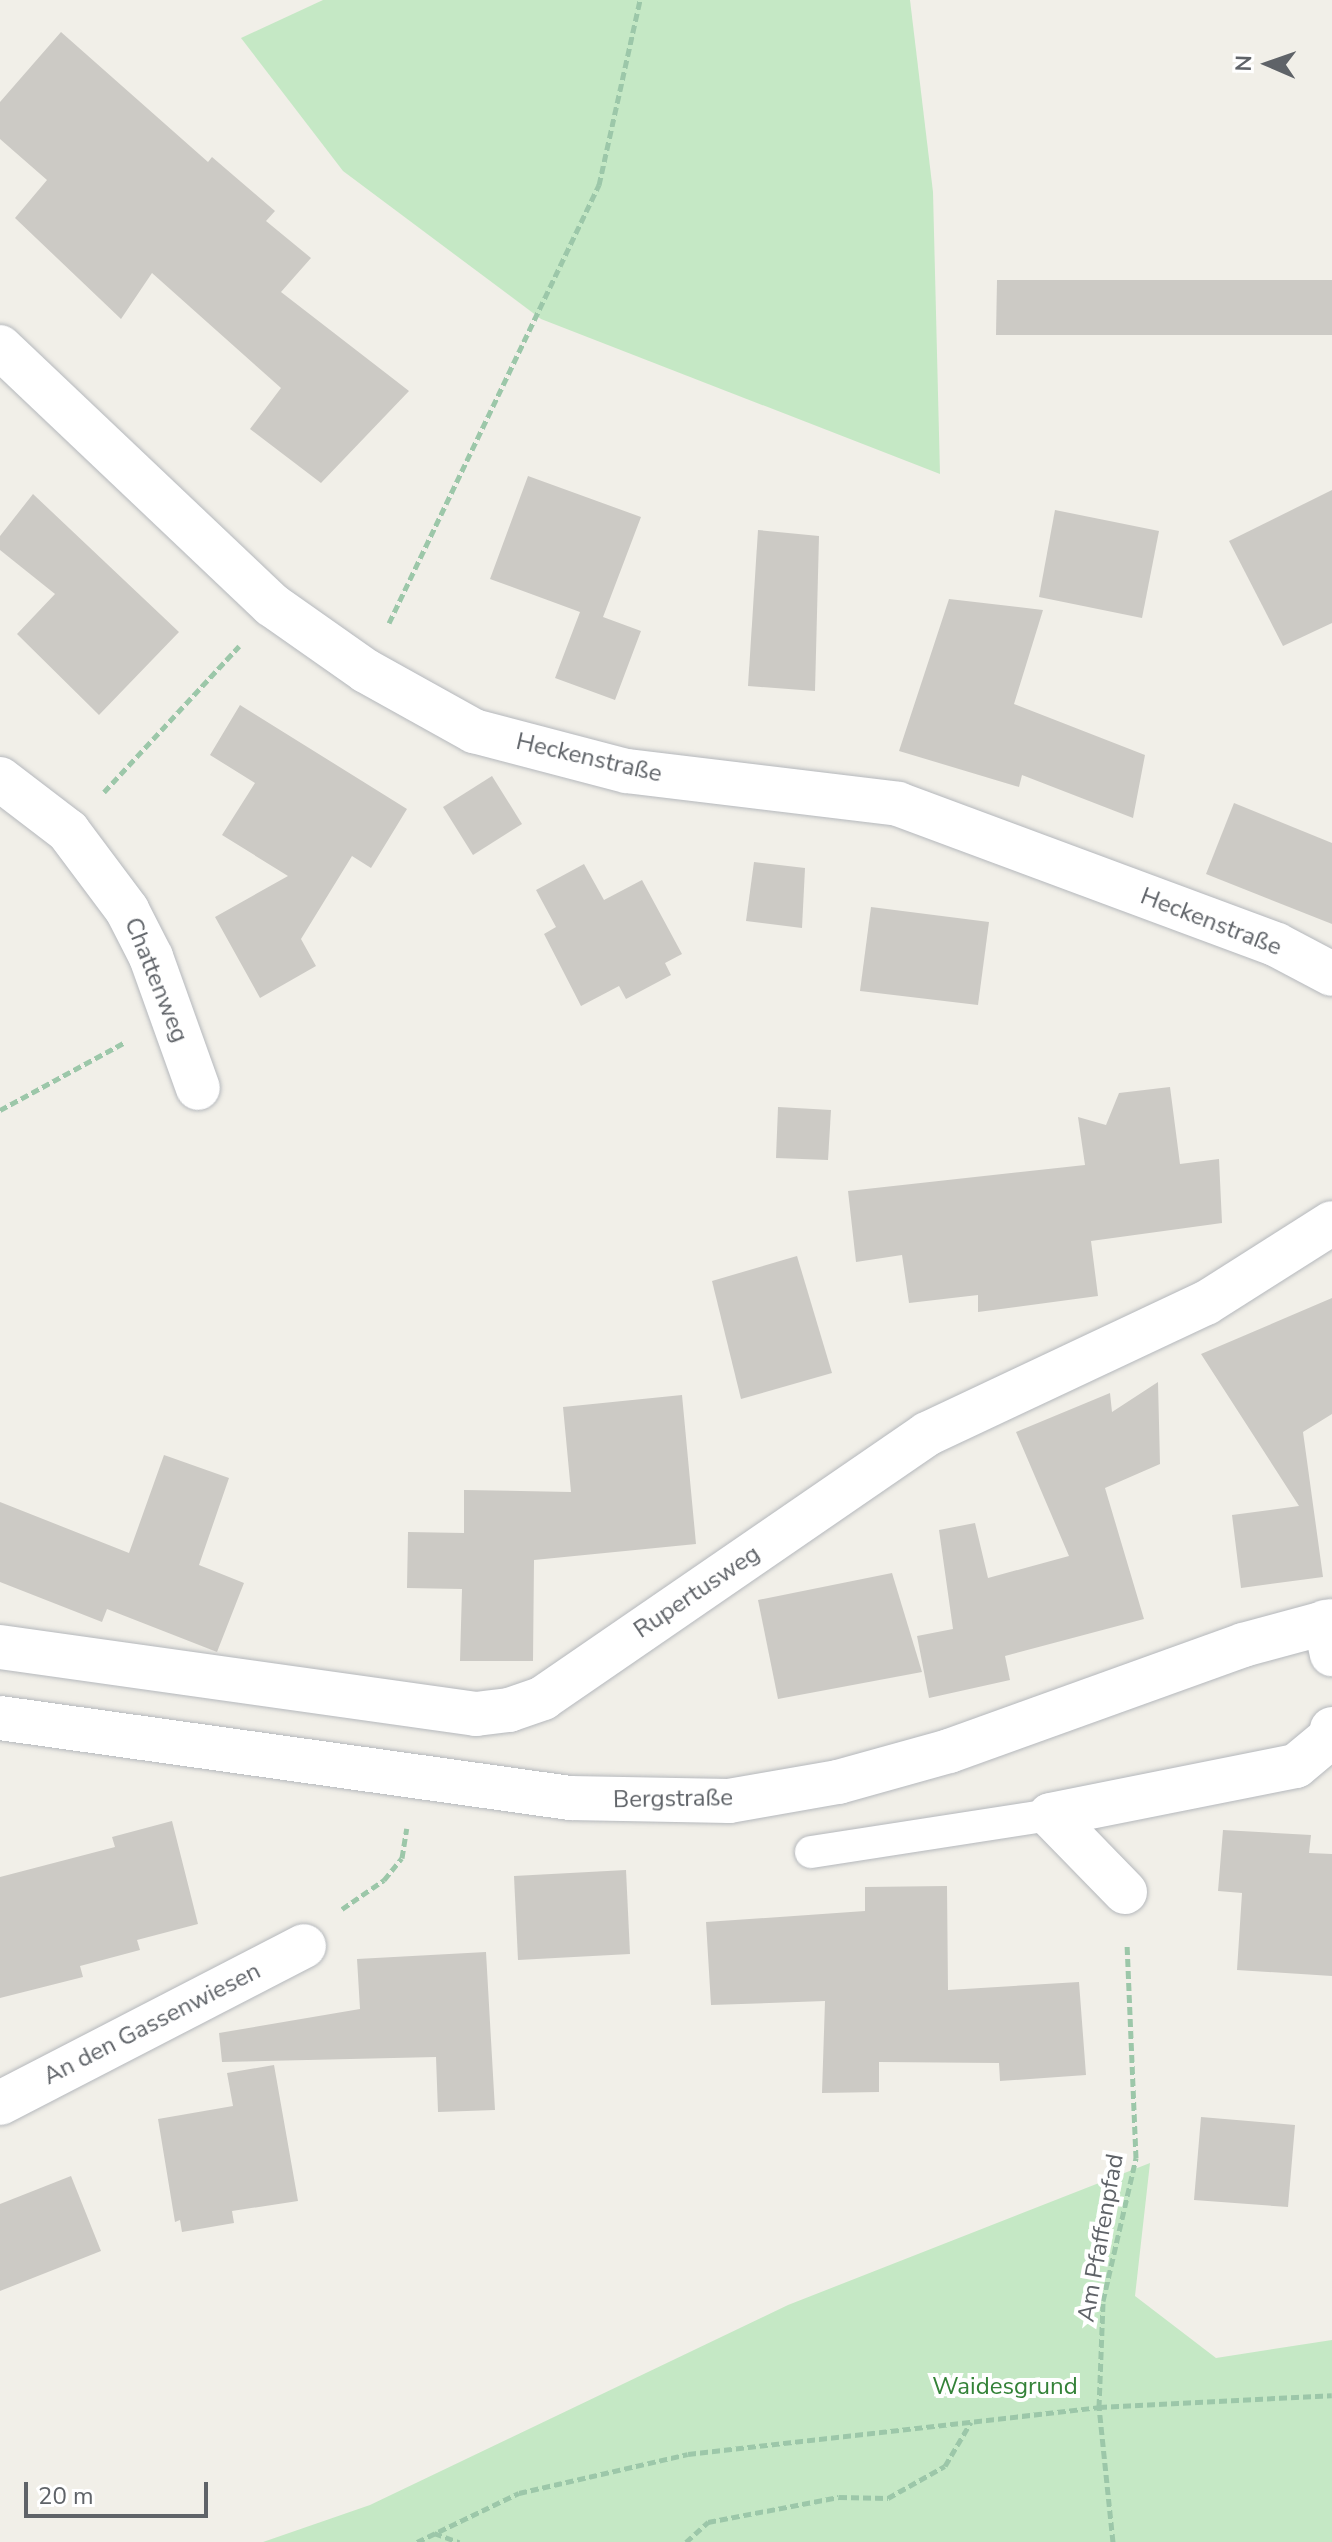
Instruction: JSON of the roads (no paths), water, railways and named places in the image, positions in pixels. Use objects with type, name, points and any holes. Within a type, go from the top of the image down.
[{"type":"street","name":"Heckenstraße","points":[[0,347],[272,605],[366,671],[474,731],[627,771],[898,804],[1277,945],[1332,974]]},
{"type":"street","name":"Chattenweg","points":[[0,779],[68,831],[127,910],[151,957],[198,1088]]},
{"type":"street","name":"Rupertusweg","points":[[0,1647],[476,1714],[509,1710],[543,1698],[927,1434],[1206,1303],[1332,1223]]},
{"type":"street","name":"Bergstraße","points":[[0,1718],[570,1798],[649,1803],[729,1801],[838,1782],[949,1751],[1243,1645],[1330,1633]]},
{"type":"street","points":[[1050,1815],[1296,1766],[1332,1736],[1332,1729]]},
{"type":"street","points":[[1050,1815],[1125,1892]]},
{"type":"street","name":"An den Gassenwiesen","points":[[0,2103],[317,1932]]},
{"type":"lane","points":[[811,1852],[1050,1815]]},
{"type":"park label","name":"Waidesgrund","points":[[1005,2387]]}]
